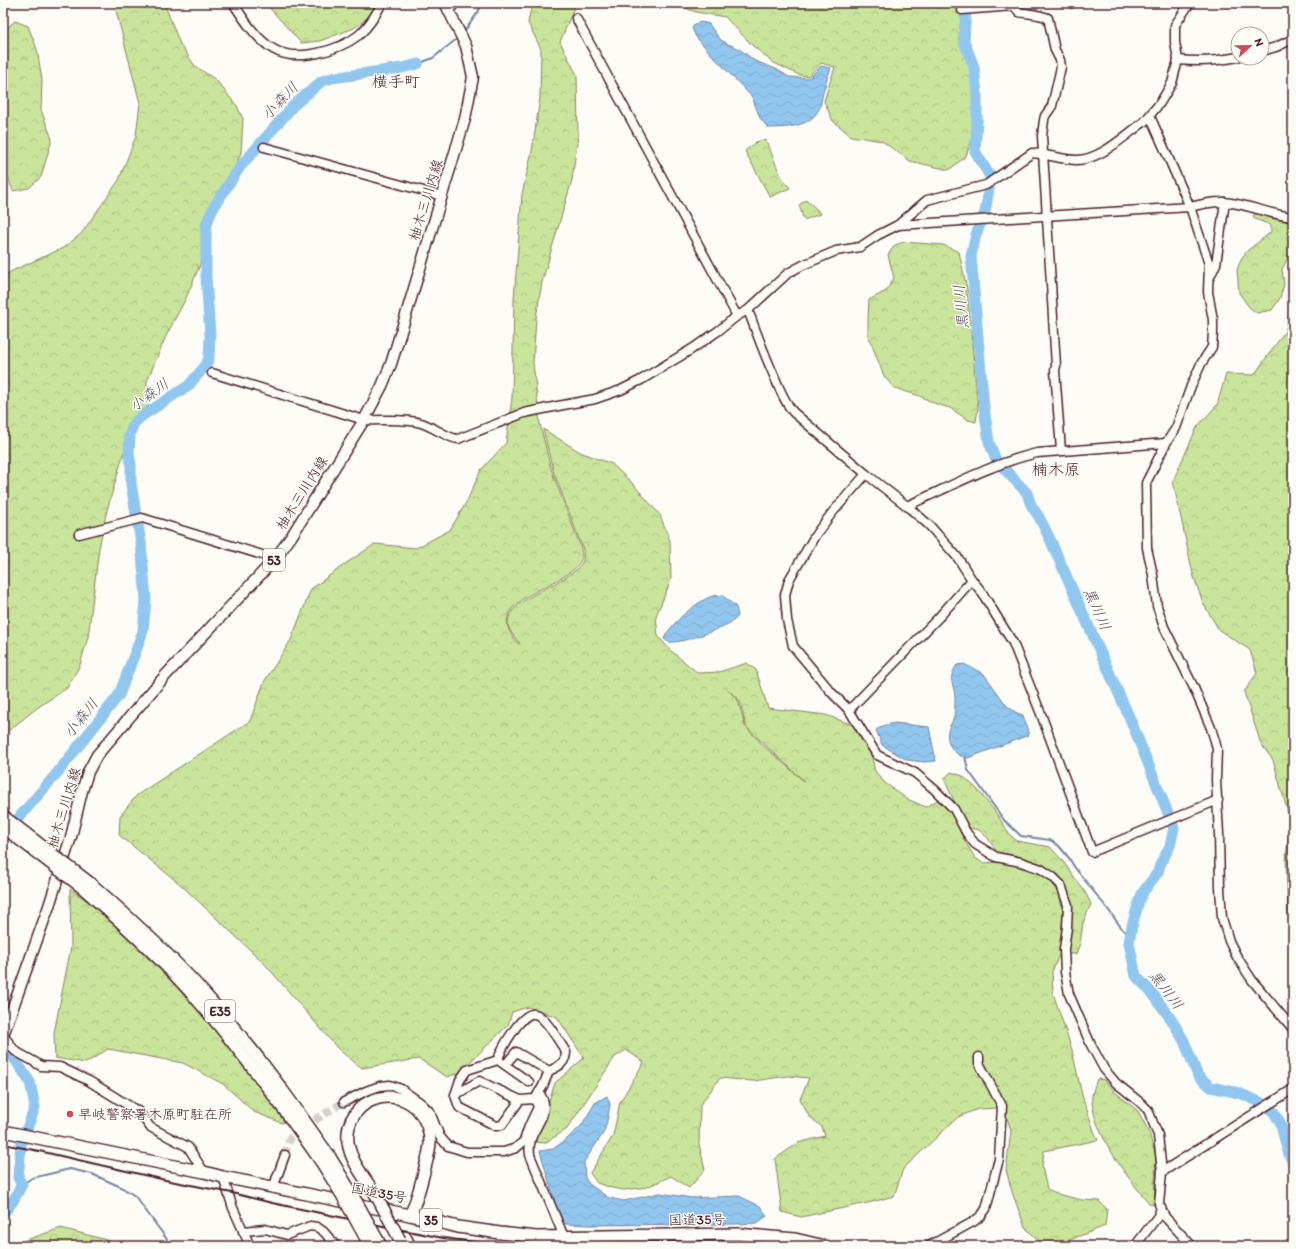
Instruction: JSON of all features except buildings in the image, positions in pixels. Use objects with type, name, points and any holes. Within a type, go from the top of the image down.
[{"type":"highway","name":"E35","points":[[3,816],[87,886]]},
{"type":"highway","name":"E35","points":[[3,827],[128,916],[206,994],[292,1102],[326,1160],[342,1195],[370,1246]]},
{"type":"highway","points":[[405,1242],[378,1195],[361,1173],[351,1154],[348,1143],[348,1131],[352,1119],[360,1107],[372,1100],[385,1096],[400,1098],[414,1105],[421,1113],[427,1127],[430,1142],[416,1202],[410,1215]]},
{"type":"highway","name":"国道35号","points":[[3,1131],[458,1226],[500,1233],[536,1237],[737,1234],[795,1239],[825,1246]]},
{"type":"highway","name":"E35","points":[[326,1160],[351,1192],[381,1246]]},
{"type":"main road","name":"柚木三川内線","points":[[3,1035],[49,906],[71,837],[88,772],[97,755],[165,676],[275,559],[291,537],[364,420],[382,386],[391,364],[465,119],[473,77],[466,46],[449,10]]},
{"type":"street","points":[[233,3],[256,36],[271,47],[287,54],[300,56],[332,49],[350,41],[360,34],[371,22],[382,3]]},
{"type":"street","points":[[449,10],[456,3]]},
{"type":"street","points":[[212,373],[364,420],[409,420],[423,423],[453,439],[458,439],[524,414],[595,399],[621,390],[641,380],[692,349],[737,316],[748,310],[788,273],[836,251],[860,247],[878,235],[898,225],[927,200],[986,184],[1032,154],[1076,160],[1087,159],[1101,153],[1144,122],[1168,91],[1172,83],[1178,60],[1175,42],[1175,25],[1190,3]]},
{"type":"street","points":[[962,10],[1014,6],[1019,12],[1048,18],[1055,50],[1060,60],[1061,67],[1052,106],[1045,116],[1042,136],[1061,451]]},
{"type":"street","points":[[576,18],[737,316]]},
{"type":"street","points":[[1270,49],[1293,39]]},
{"type":"street","points":[[1178,60],[1217,60],[1230,58]]},
{"type":"street","points":[[1150,116],[1190,207],[1209,264],[1208,292],[1213,320],[1213,333],[1212,347],[1201,364],[1191,386],[1176,428],[1146,483],[1147,548],[1153,575],[1157,606],[1164,627],[1212,728],[1217,749],[1216,780],[1222,918],[1229,941],[1237,957],[1252,980],[1293,1029]]},
{"type":"street","points":[[264,148],[442,196]]},
{"type":"street","points":[[898,225],[1190,207],[1208,203],[1225,202],[1272,214],[1293,217]]},
{"type":"street","points":[[1208,281],[1216,264],[1225,202]]},
{"type":"street","points":[[748,310],[780,392],[792,412],[929,525],[958,558],[981,591],[1013,643],[1092,852],[1218,800]]},
{"type":"street","points":[[907,506],[959,481],[1017,457],[1037,453],[1166,444]]},
{"type":"street","points":[[866,474],[816,534],[789,580],[785,595],[787,620],[793,646],[832,693],[849,710],[877,755],[914,773],[934,789],[954,809],[966,832],[976,844],[996,857],[1021,862],[1040,869],[1053,877],[1061,885],[1068,906],[1064,949],[1065,972],[1069,994],[1091,1045],[1104,1068],[1116,1083],[1148,1110],[1158,1135],[1162,1172],[1159,1204],[1165,1217],[1192,1246]]},
{"type":"street","points":[[79,534],[142,518],[275,559]]},
{"type":"street","points":[[849,710],[939,617],[972,580]]},
{"type":"street","points":[[344,1102],[366,1091],[380,1086],[390,1085],[410,1094],[430,1112],[440,1137],[448,1146],[467,1152],[504,1152],[516,1148],[524,1141],[538,1107],[537,1096],[549,1071],[564,1062],[566,1057],[566,1052],[542,1018],[535,1014],[529,1014],[524,1018],[500,1052],[502,1062],[529,1082]]},
{"type":"street","points":[[3,1035],[15,1051],[41,1066],[60,1067],[89,1081],[139,1112],[150,1127],[188,1147],[204,1172]]},
{"type":"street","points":[[520,1100],[502,1125],[496,1126],[460,1107],[455,1095],[460,1080],[467,1070],[502,1062],[516,1052],[549,1071]]},
{"type":"street","points":[[929,1246],[973,1222],[981,1216],[986,1209],[999,1159],[1002,1106],[979,1063],[979,1057]]},
{"type":"street","points":[[455,1095],[479,1081],[520,1100],[537,1096]]},
{"type":"street","points":[[1162,1172],[1293,1089]]},
{"type":"street","points":[[537,1096],[544,1103],[542,1117],[530,1140],[530,1155],[564,1237]]},
{"type":"street","points":[[273,1188],[285,1155]]},
{"type":"street","points":[[223,1177],[233,1208],[250,1246]]},
{"type":"street","points":[[1135,1246],[1158,1216],[1161,1208]]},
{"type":"street","points":[[243,1231],[265,1229],[287,1235],[310,1226],[317,1227],[324,1232],[336,1246]]},
{"type":"green space","points":[[114,3],[164,3],[180,44],[195,66],[216,80],[237,106],[243,119],[241,153],[217,207],[200,265],[186,298],[166,336],[147,381],[147,408],[127,442],[107,510],[99,548],[88,637],[80,665],[67,688],[37,708],[3,735],[3,277],[12,271],[63,248],[81,234],[119,180],[136,136],[140,103]]},
{"type":"green space","points":[[265,3],[380,3],[366,19],[354,28],[320,41],[301,43]]},
{"type":"green space","points":[[532,3],[576,3],[560,42],[577,75],[578,136],[572,180],[542,282],[536,318],[533,363],[540,424],[551,469],[581,548],[582,557],[574,569],[523,600],[513,608],[508,618],[508,623],[511,614],[518,605],[567,577],[577,569],[583,561],[583,549],[553,470],[543,429],[580,452],[612,464],[633,484],[660,515],[670,541],[671,580],[656,616],[658,636],[670,650],[698,673],[719,672],[747,663],[756,670],[768,708],[826,715],[858,727],[869,745],[875,771],[885,783],[907,799],[926,807],[939,799],[945,803],[955,817],[963,838],[975,858],[983,863],[999,862],[1019,865],[1039,872],[1050,880],[1059,893],[1063,912],[1060,953],[1052,972],[1053,993],[1072,1050],[1082,1095],[1098,1140],[1044,1151],[1042,1167],[1047,1189],[1061,1195],[1082,1200],[1099,1201],[1107,1209],[1105,1226],[1057,1245],[1039,1241],[1025,1227],[1013,1195],[1006,1170],[1011,1131],[1008,1121],[999,1108],[978,1109],[958,1117],[903,1169],[894,1196],[801,1217],[782,1212],[775,1159],[798,1143],[825,1136],[822,1127],[809,1116],[800,1099],[809,1078],[788,1076],[753,1081],[720,1078],[700,1105],[699,1144],[705,1170],[689,1188],[671,1176],[647,1187],[624,1190],[597,1183],[590,1173],[613,1136],[620,1102],[644,1062],[626,1050],[615,1057],[567,1129],[545,1143],[535,1142],[555,1083],[584,1058],[557,1017],[528,1007],[512,1012],[508,1025],[459,1073],[447,1077],[419,1059],[362,1068],[339,1050],[264,963],[180,884],[119,835],[120,816],[137,795],[250,721],[264,682],[291,640],[311,589],[375,544],[416,548],[450,530],[467,501],[481,470],[506,443],[512,398],[514,300],[522,194],[532,151],[540,98],[541,49],[528,23]],"holes":[[[509,629],[520,644],[512,636]],[[728,690],[740,701],[746,727],[805,782],[764,746],[745,726],[738,700]]]},
{"type":"green space","points":[[673,3],[958,3],[961,17],[959,40],[971,64],[974,133],[966,156],[949,170],[910,161],[882,141],[851,136],[833,121],[824,101],[835,67],[821,63],[809,76],[799,75],[772,62],[753,46],[725,17],[696,12]]},
{"type":"green space","points":[[1064,3],[1084,3],[1071,9]]},
{"type":"green space","points":[[15,21],[28,26],[37,49],[42,80],[41,110],[52,139],[41,177],[29,188],[13,191],[6,172],[3,139],[3,37],[8,27]]},
{"type":"green space","points":[[762,140],[766,141],[782,177],[790,188],[770,197],[745,151],[756,142]]},
{"type":"green space","points":[[806,200],[816,208],[820,214],[804,220],[799,205]]},
{"type":"green space","points":[[1257,213],[1293,219],[1293,250],[1282,269],[1284,284],[1280,298],[1272,310],[1257,313],[1249,307],[1239,293],[1237,270],[1241,259],[1247,251],[1271,232],[1271,225],[1255,219],[1253,216]]},
{"type":"green space","points":[[904,242],[943,245],[959,252],[967,289],[978,408],[976,422],[968,420],[950,408],[936,404],[920,396],[894,388],[884,376],[868,335],[869,300],[886,291],[894,278],[888,255],[895,245]]},
{"type":"green space","points":[[1293,256],[1293,289],[1290,260]]},
{"type":"green space","points":[[1293,289],[1293,930],[1288,916],[1286,860],[1290,820],[1273,760],[1261,744],[1244,692],[1257,673],[1250,650],[1219,630],[1203,603],[1193,574],[1173,481],[1197,427],[1217,405],[1226,374],[1254,375],[1286,330]]},
{"type":"green space","points":[[951,772],[963,776],[977,789],[994,810],[1011,836],[1017,841],[1050,847],[1062,860],[1085,892],[1091,904],[1083,923],[1080,944],[1076,954],[1068,954],[1072,922],[1071,900],[1063,882],[1041,865],[1018,856],[997,852],[987,837],[979,830],[969,828],[944,779]]},
{"type":"green space","points":[[70,889],[146,941],[246,1033],[285,1082],[295,1107],[294,1119],[282,1123],[254,1112],[223,1084],[183,1063],[108,1049],[86,1063],[55,1058],[54,1033],[71,947]]},
{"type":"green space","points":[[1097,1079],[1105,1080],[1115,1092],[1138,1111],[1149,1132],[1156,1157],[1154,1205],[1150,1204],[1132,1182],[1105,1141],[1094,1113],[1092,1098]]},
{"type":"green space","points":[[61,1228],[103,1239],[121,1246],[14,1246],[17,1243]]},
{"type":"water","points":[[701,22],[709,24],[721,40],[738,48],[755,61],[776,69],[789,77],[809,78],[821,66],[831,68],[823,91],[820,107],[816,114],[811,119],[798,125],[783,128],[768,128],[760,118],[752,97],[696,37],[692,28],[695,24]]},
{"type":"water","points":[[722,595],[736,607],[738,616],[734,620],[718,629],[688,639],[668,642],[664,639],[671,627],[692,607],[707,598]]},
{"type":"water","points":[[964,664],[984,674],[1007,706],[1023,715],[1029,735],[968,758],[959,755],[952,749],[948,741],[948,736],[955,712],[955,693],[952,675],[957,665]]},
{"type":"water","points":[[895,723],[929,727],[936,761],[925,762],[907,760],[882,745],[876,730],[885,725]]},
{"type":"water","points":[[607,1096],[610,1104],[604,1132],[584,1162],[585,1178],[589,1184],[609,1198],[624,1201],[660,1193],[692,1198],[739,1196],[760,1206],[767,1216],[757,1223],[735,1224],[566,1224],[560,1219],[540,1151],[553,1149],[567,1139],[581,1126],[595,1103]]},
{"type":"waterway","points":[[464,32],[478,12],[482,3]]},
{"type":"waterway","name":"黒川川","points":[[969,3],[966,8],[964,41],[974,67],[977,93],[975,151],[991,178],[985,212],[976,235],[971,256],[984,407],[989,442],[996,460],[1027,493],[1031,505],[1049,537],[1131,721],[1174,828],[1170,846],[1158,872],[1143,892],[1132,926],[1129,943],[1136,976],[1153,994],[1173,1022],[1184,1041],[1198,1076],[1211,1087],[1239,1093],[1271,1108],[1280,1122],[1289,1155],[1293,1162]]},
{"type":"waterway","points":[[418,64],[433,58],[458,38]]},
{"type":"waterway","name":"小森川","points":[[3,836],[58,772],[119,695],[143,631],[146,599],[141,543],[131,484],[131,464],[129,455],[130,434],[134,423],[142,416],[188,386],[206,365],[209,358],[210,335],[206,276],[206,224],[215,205],[240,167],[294,105],[322,81],[332,78],[402,68],[418,64]]},
{"type":"waterway","points":[[965,756],[968,770],[1004,820],[1021,836],[1050,840],[1059,846],[1123,930],[1130,934]]},
{"type":"waterway","name":"小森川","points":[[3,1045],[10,1052],[30,1082],[35,1107],[21,1145],[18,1178],[22,1184],[14,1200],[3,1213]]},
{"type":"waterway","points":[[22,1184],[32,1178],[70,1169],[92,1174],[121,1187],[135,1196],[166,1238],[170,1246]]},
{"type":"tunnel","points":[[285,1155],[290,1138],[310,1123],[344,1102]]},
{"type":"railway","points":[[3,1144],[378,1225],[443,1238],[507,1246]]},
{"type":"place","name":"早岐警察署木原町駐在所","points":[[70,1114]]},
{"type":"district","name":"横手町","points":[[396,81]]},
{"type":"district","name":"楠木原","points":[[1056,469]]}]
